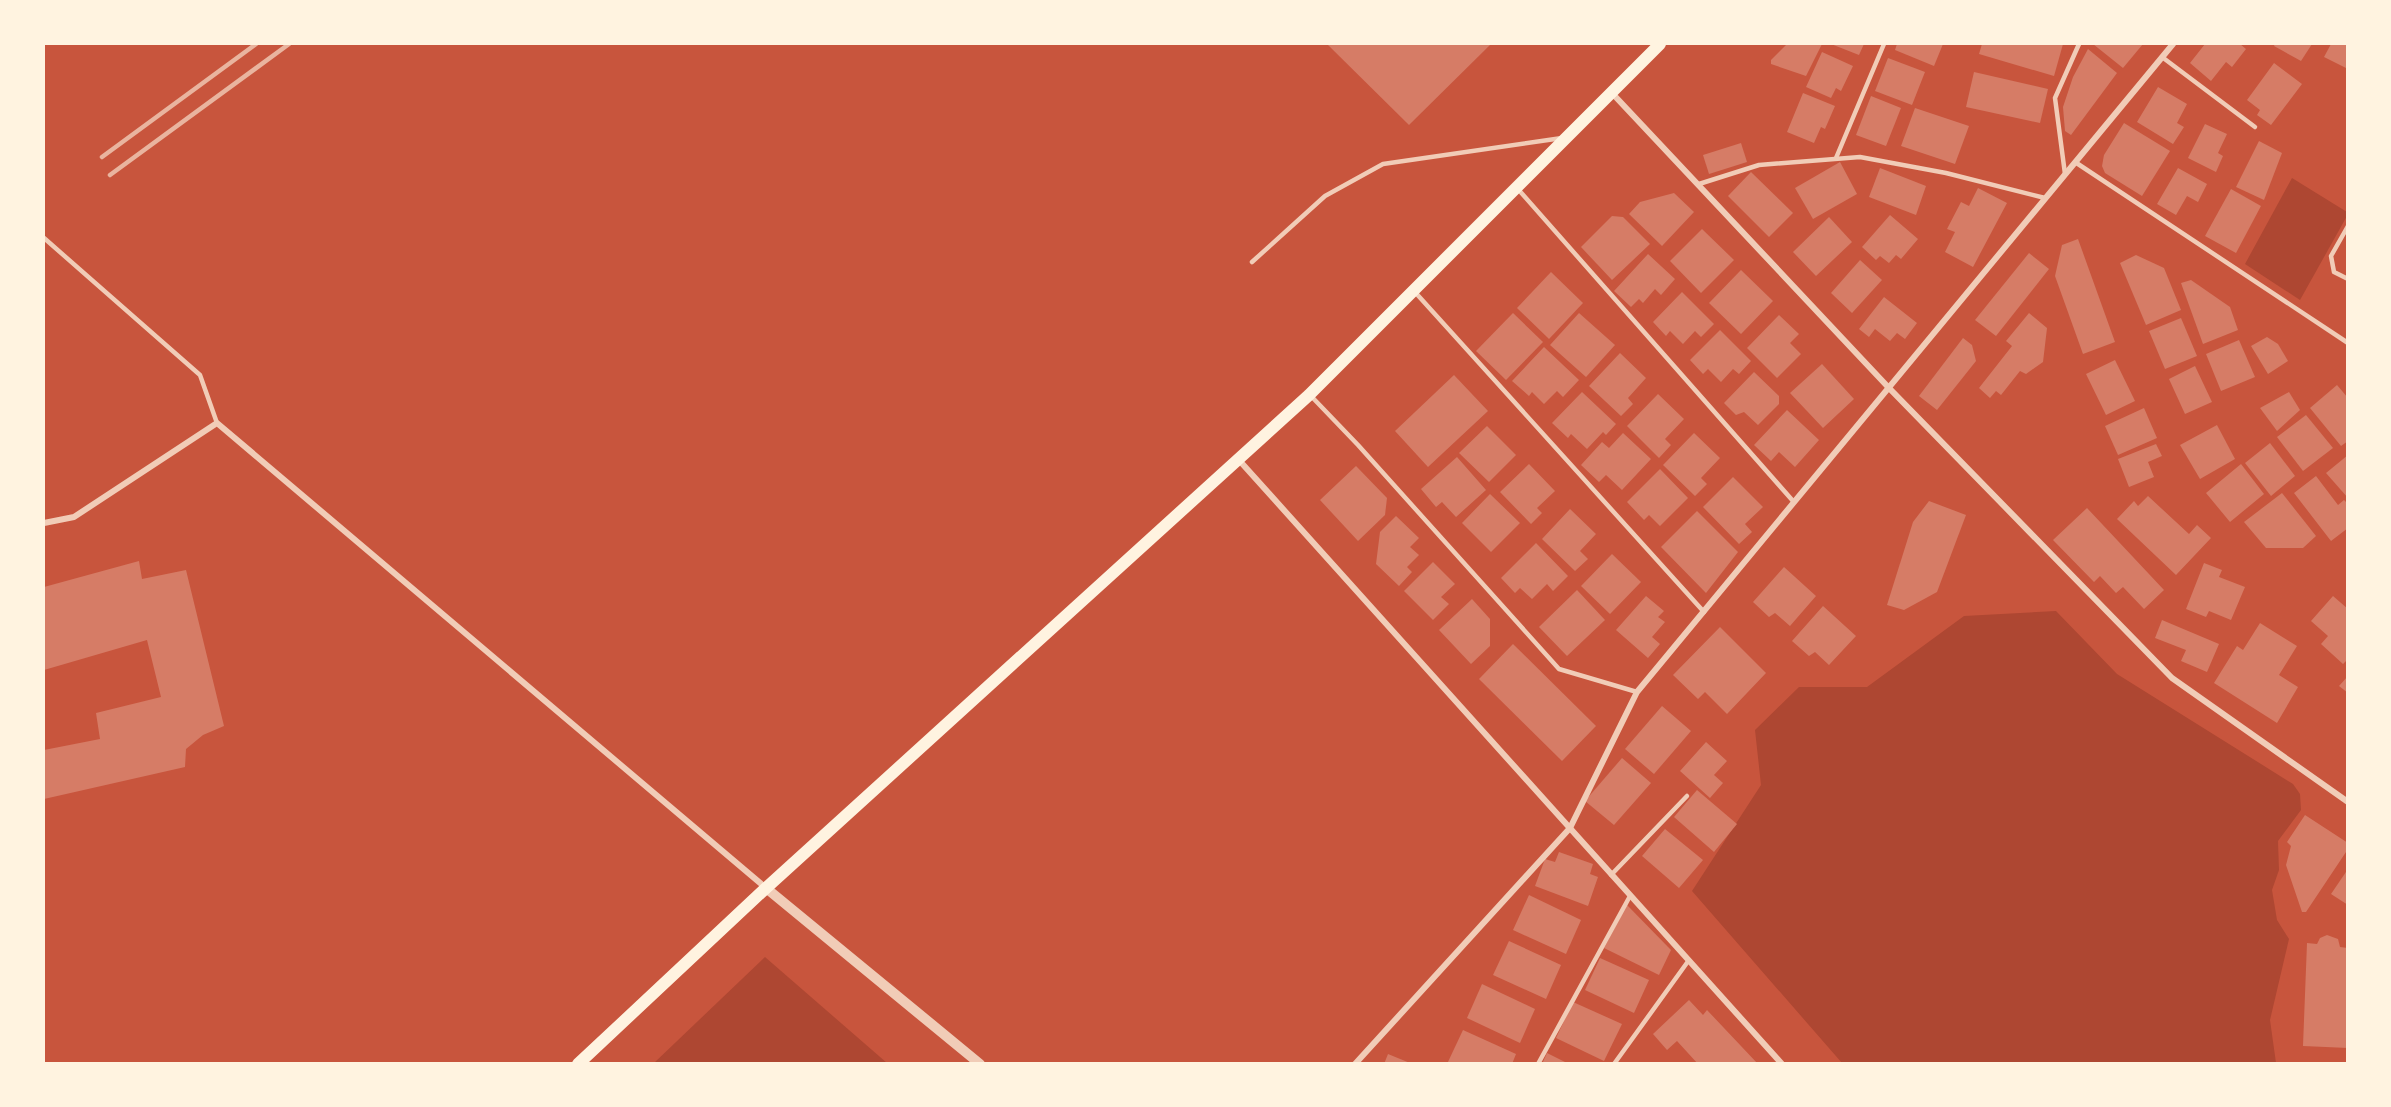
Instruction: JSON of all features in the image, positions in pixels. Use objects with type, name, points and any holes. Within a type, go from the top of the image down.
[{"type":"main road","points":[[578,1064],[766,888],[1309,395],[1660,44]]},
{"type":"street","points":[[1354,1064],[1570,828],[1637,692],[1889,388],[2042,197],[2065,174],[2173,44]]},
{"type":"street","points":[[1611,92],[1889,388],[2172,678],[2348,802]]},
{"type":"street","points":[[44,523],[74,517],[217,423],[766,888],[980,1064]]},
{"type":"street","points":[[1238,458],[1782,1064]]},
{"type":"lane","points":[[1836,158],[1884,44]]},
{"type":"lane","points":[[2065,174],[2055,98],[2079,44]]},
{"type":"lane","points":[[2162,57],[2255,127]]},
{"type":"lane","points":[[1252,262],[1325,196],[1383,164],[1564,138]]},
{"type":"lane","points":[[1699,184],[1759,165],[1860,157],[1946,173],[2042,197]]},
{"type":"lane","points":[[2075,162],[2348,343]]},
{"type":"lane","points":[[1516,187],[1793,501]]},
{"type":"lane","points":[[2348,226],[2331,256],[2334,272],[2348,279]]},
{"type":"lane","points":[[44,238],[200,375],[217,423]]},
{"type":"lane","points":[[1414,291],[1704,612]]},
{"type":"lane","points":[[1309,395],[1358,445],[1559,669],[1637,692]]},
{"type":"lane","points":[[1611,875],[1687,796]]},
{"type":"lane","points":[[1538,1064],[1630,896]]},
{"type":"lane","points":[[1614,1064],[1689,960]]},
{"type":"shaded area","points":[[2292,178],[2347,212],[2347,216],[2300,300],[2245,264]]},
{"type":"shaded area","points":[[2056,611],[2117,674],[2293,784],[2300,794],[2301,810],[2278,841],[2279,870],[2272,890],[2277,920],[2289,939],[2270,1020],[2276,1063],[1842,1063],[1692,891],[1761,785],[1755,730],[1799,687],[1867,687],[1964,616]]},
{"type":"shaded area","points":[[765,957],[887,1063],[654,1063]]},
{"type":"building","points":[[1327,44],[1491,44],[1409,125]]},
{"type":"building","points":[[1787,44],[1822,44],[1806,76],[1771,64],[1771,60]]},
{"type":"building","points":[[1831,44],[1864,44],[1859,55]]},
{"type":"building","points":[[1897,44],[1943,44],[1934,66],[1895,50]]},
{"type":"building","points":[[1982,44],[2063,44],[2054,76],[1979,54]]},
{"type":"building","points":[[2093,44],[2143,44],[2123,68]]},
{"type":"building","points":[[2205,44],[2240,44],[2246,49],[2232,67],[2226,62],[2211,81],[2190,63]]},
{"type":"building","points":[[2275,44],[2312,44],[2301,61],[2274,46]]},
{"type":"building","points":[[2331,44],[2348,44],[2348,69],[2324,57]]},
{"type":"building","points":[[2088,49],[2117,73],[2071,135],[2065,131],[2063,107],[2073,77]]},
{"type":"building","points":[[1822,52],[1853,66],[1841,91],[1836,88],[1831,98],[1806,87]]},
{"type":"building","points":[[1888,58],[1925,72],[1912,105],[1875,91]]},
{"type":"building","points":[[2274,63],[2302,84],[2271,125],[2257,115],[2260,110],[2247,100]]},
{"type":"building","points":[[1974,72],[2048,89],[2040,123],[1966,107]]},
{"type":"building","points":[[2158,87],[2187,104],[2177,123],[2184,127],[2173,144],[2137,122]]},
{"type":"building","points":[[1803,93],[1835,106],[1825,129],[1821,127],[1814,143],[1787,132]]},
{"type":"building","points":[[1871,96],[1901,108],[1886,146],[1856,135]]},
{"type":"building","points":[[1915,108],[1969,126],[1955,164],[1901,146]]},
{"type":"building","points":[[2124,123],[2170,151],[2142,196],[2105,173],[2102,166],[2104,155]]},
{"type":"building","points":[[2205,124],[2227,134],[2218,153],[2223,156],[2216,172],[2188,158]]},
{"type":"building","points":[[2259,141],[2282,153],[2264,200],[2236,187]]},
{"type":"building","points":[[1741,143],[1747,162],[1709,174],[1703,155]]},
{"type":"building","points":[[1840,162],[1857,194],[1813,219],[1795,188]]},
{"type":"building","points":[[1880,168],[1926,186],[1916,215],[1869,197]]},
{"type":"building","points":[[2178,168],[2207,184],[2198,202],[2187,196],[2176,215],[2157,204]]},
{"type":"building","points":[[1751,172],[1793,213],[1769,237],[1728,196]]},
{"type":"building","points":[[1978,188],[2007,203],[1973,267],[1945,252],[1955,232],[1947,229],[1961,202],[1969,206]]},
{"type":"building","points":[[2231,189],[2261,206],[2236,253],[2205,236]]},
{"type":"building","points":[[1674,193],[1694,212],[1662,246],[1629,214],[1640,202]]},
{"type":"building","points":[[1890,215],[1918,239],[1901,259],[1896,255],[1889,263],[1880,256],[1876,260],[1862,247]]},
{"type":"building","points":[[1612,216],[1623,217],[1650,244],[1612,280],[1581,247]]},
{"type":"building","points":[[1829,217],[1852,242],[1816,276],[1793,252]]},
{"type":"building","points":[[1702,229],[1734,260],[1701,293],[1670,261]]},
{"type":"building","points":[[2078,239],[2115,342],[2083,354],[2055,276],[2062,245]]},
{"type":"building","points":[[2029,253],[2049,269],[1996,336],[1975,320]]},
{"type":"building","points":[[1648,254],[1675,279],[1661,295],[1655,289],[1643,303],[1639,299],[1631,307],[1614,291]]},
{"type":"building","points":[[2136,255],[2164,268],[2181,310],[2146,325],[2120,263]]},
{"type":"building","points":[[1860,260],[1882,280],[1852,313],[1831,293]]},
{"type":"building","points":[[1741,270],[1773,301],[1741,334],[1709,303]]},
{"type":"building","points":[[1551,272],[1583,303],[1549,339],[1517,308]]},
{"type":"building","points":[[2191,280],[2230,307],[2238,330],[2203,344],[2181,283]]},
{"type":"building","points":[[1682,292],[1714,324],[1701,337],[1695,331],[1683,344],[1670,331],[1666,336],[1653,322]]},
{"type":"building","points":[[1884,297],[1917,323],[1905,339],[1897,333],[1890,341],[1875,329],[1869,337],[1859,329]]},
{"type":"building","points":[[1513,313],[1543,342],[1506,380],[1476,351]]},
{"type":"building","points":[[1579,313],[1615,345],[1586,377],[1550,345]]},
{"type":"building","points":[[2029,313],[2047,328],[2043,362],[2026,374],[2020,371],[2001,395],[1996,391],[1990,398],[1979,388],[2012,346],[2006,341]]},
{"type":"building","points":[[1779,315],[1799,334],[1790,343],[1801,354],[1777,378],[1747,348]]},
{"type":"building","points":[[2181,318],[2197,356],[2165,369],[2149,331]]},
{"type":"building","points":[[1720,330],[1751,361],[1739,374],[1733,369],[1721,382],[1708,369],[1703,374],[1690,360]]},
{"type":"building","points":[[2267,337],[2278,344],[2288,361],[2268,374],[2251,346]]},
{"type":"building","points":[[1963,338],[1972,345],[1976,361],[1937,410],[1919,396]]},
{"type":"building","points":[[2239,340],[2255,377],[2221,391],[2206,354]]},
{"type":"building","points":[[1544,347],[1579,380],[1563,397],[1557,391],[1544,404],[1532,392],[1529,396],[1512,381]]},
{"type":"building","points":[[1620,353],[1646,378],[1628,398],[1633,404],[1621,416],[1589,386]]},
{"type":"building","points":[[2115,360],[2135,401],[2106,415],[2086,374]]},
{"type":"building","points":[[1822,364],[1854,399],[1823,428],[1790,393]]},
{"type":"building","points":[[2195,366],[2212,402],[2185,414],[2169,379]]},
{"type":"building","points":[[1754,372],[1779,396],[1779,404],[1758,425],[1744,412],[1736,415],[1724,403]]},
{"type":"building","points":[[1454,375],[1488,411],[1428,467],[1395,431]]},
{"type":"building","points":[[2337,385],[2348,398],[2348,441],[2341,446],[2310,408]]},
{"type":"building","points":[[1582,392],[1616,424],[1606,435],[1603,432],[1587,449],[1571,434],[1568,438],[1552,423]]},
{"type":"building","points":[[2289,392],[2300,410],[2277,431],[2260,408]]},
{"type":"building","points":[[1658,394],[1684,419],[1665,439],[1671,445],[1659,458],[1627,426]]},
{"type":"building","points":[[2144,408],[2157,438],[2118,455],[2105,426]]},
{"type":"building","points":[[1787,410],[1819,440],[1795,467],[1779,452],[1771,461],[1754,445]]},
{"type":"building","points":[[2306,415],[2333,448],[2303,471],[2277,437]]},
{"type":"building","points":[[2217,425],[2235,459],[2200,479],[2180,445]]},
{"type":"building","points":[[1487,426],[1516,455],[1489,482],[1459,453]]},
{"type":"building","points":[[1623,433],[1651,459],[1622,490],[1606,475],[1599,482],[1581,465],[1602,442],[1609,448]]},
{"type":"building","points":[[1694,433],[1720,458],[1701,478],[1707,484],[1695,496],[1663,465]]},
{"type":"building","points":[[2270,443],[2295,476],[2271,496],[2245,463]]},
{"type":"building","points":[[2156,444],[2162,456],[2148,462],[2154,477],[2129,487],[2118,459]]},
{"type":"building","points":[[2348,455],[2348,498],[2326,473]]},
{"type":"building","points":[[1457,457],[1486,490],[1456,517],[1442,502],[1436,507],[1421,489]]},
{"type":"building","points":[[1529,464],[1555,491],[1537,508],[1542,513],[1531,524],[1500,492]]},
{"type":"building","points":[[2241,464],[2264,494],[2230,522],[2206,493]]},
{"type":"building","points":[[1356,466],[1387,498],[1385,515],[1358,541],[1320,500]]},
{"type":"building","points":[[1660,469],[1688,498],[1660,526],[1649,515],[1644,520],[1627,502]]},
{"type":"building","points":[[2316,476],[2338,505],[2344,500],[2348,504],[2348,528],[2331,541],[2294,493]]},
{"type":"building","points":[[1733,477],[1763,507],[1745,524],[1752,532],[1739,544],[1703,507]]},
{"type":"building","points":[[2282,493],[2316,536],[2303,548],[2266,548],[2244,522]]},
{"type":"building","points":[[1490,494],[1520,523],[1491,552],[1462,523]]},
{"type":"building","points":[[2148,496],[2189,534],[2197,525],[2211,538],[2176,575],[2117,519],[2134,501],[2138,506]]},
{"type":"building","points":[[1929,501],[1966,515],[1937,592],[1904,610],[1887,605],[1913,522]]},
{"type":"building","points":[[2087,508],[2164,590],[2144,609],[2123,587],[2116,593],[2100,576],[2094,582],[2053,540]]},
{"type":"building","points":[[1570,509],[1596,534],[1580,551],[1588,559],[1575,571],[1542,539]]},
{"type":"building","points":[[1697,511],[1738,552],[1706,593],[1661,547]]},
{"type":"building","points":[[1396,516],[1419,538],[1410,547],[1419,555],[1407,567],[1412,572],[1399,586],[1376,564],[1380,532]]},
{"type":"building","points":[[1536,543],[1568,576],[1553,591],[1547,584],[1532,599],[1520,588],[1515,593],[1501,578]]},
{"type":"building","points":[[1612,554],[1641,582],[1610,614],[1581,586]]},
{"type":"building","points":[[139,561],[142,579],[186,570],[224,726],[203,735],[186,749],[185,767],[44,799],[44,750],[100,739],[96,713],[161,697],[147,640],[44,670],[44,587]]},
{"type":"building","points":[[1433,562],[1455,584],[1441,597],[1449,604],[1433,620],[1404,591]]},
{"type":"building","points":[[2204,563],[2222,570],[2219,577],[2245,587],[2231,620],[2209,611],[2206,617],[2186,609]]},
{"type":"building","points":[[1784,567],[1816,596],[1790,626],[1775,613],[1769,617],[1753,602]]},
{"type":"building","points":[[1577,590],[1605,620],[1567,656],[1539,627]]},
{"type":"building","points":[[1646,596],[1664,611],[1658,617],[1665,622],[1652,637],[1660,644],[1648,658],[1616,630]]},
{"type":"building","points":[[2333,596],[2348,609],[2348,659],[2343,664],[2321,644],[2328,636],[2311,621]]},
{"type":"building","points":[[1472,599],[1490,619],[1490,646],[1471,664],[1439,630]]},
{"type":"building","points":[[1823,606],[1856,636],[1829,665],[1815,652],[1809,656],[1792,641]]},
{"type":"building","points":[[2162,620],[2219,644],[2207,672],[2181,661],[2186,650],[2155,638]]},
{"type":"building","points":[[2260,623],[2297,646],[2279,675],[2298,687],[2277,723],[2214,683],[2237,646],[2243,650]]},
{"type":"building","points":[[1720,627],[1766,673],[1727,714],[1705,692],[1698,699],[1673,675]]},
{"type":"building","points":[[1513,644],[1596,726],[1562,761],[1479,679]]},
{"type":"building","points":[[2348,676],[2348,693],[2339,686]]},
{"type":"building","points":[[1662,706],[1691,731],[1654,774],[1625,749]]},
{"type":"building","points":[[1706,742],[1727,761],[1714,775],[1723,783],[1710,798],[1680,771]]},
{"type":"building","points":[[1622,758],[1651,783],[1614,825],[1585,801]]},
{"type":"building","points":[[1697,790],[1737,824],[1714,852],[1674,817]]},
{"type":"building","points":[[2305,815],[2348,843],[2348,849],[2306,912],[2302,912],[2286,865],[2291,846],[2287,842]]},
{"type":"building","points":[[1665,829],[1703,860],[1679,888],[1642,856]]},
{"type":"building","points":[[1559,852],[1593,864],[1590,874],[1598,877],[1588,906],[1535,886],[1545,859],[1555,862]]},
{"type":"building","points":[[2348,869],[2348,905],[2331,894]]},
{"type":"building","points":[[1529,895],[1581,920],[1566,954],[1513,930]]},
{"type":"building","points":[[1627,905],[1671,950],[1659,975],[1604,948]]},
{"type":"building","points":[[2327,935],[2338,939],[2340,947],[2348,948],[2348,1048],[2303,1046],[2307,943],[2317,944],[2320,938]]},
{"type":"building","points":[[1509,941],[1561,965],[1546,999],[1493,975]]},
{"type":"building","points":[[1600,958],[1649,980],[1634,1013],[1585,990]]},
{"type":"building","points":[[1482,984],[1535,1009],[1520,1043],[1467,1018]]},
{"type":"building","points":[[1689,1000],[1703,1015],[1707,1010],[1758,1064],[1698,1064],[1677,1041],[1667,1050],[1653,1034]]},
{"type":"building","points":[[1573,1002],[1622,1024],[1604,1061],[1556,1038]]},
{"type":"building","points":[[1463,1030],[1516,1054],[1512,1064],[1447,1064]]},
{"type":"building","points":[[1547,1053],[1569,1064],[1542,1064]]},
{"type":"building","points":[[1388,1054],[1410,1063],[1410,1064],[1384,1064]]},
{"type":"railway","points":[[102,157],[256,44]]},
{"type":"railway","points":[[110,175],[289,44]]}]
